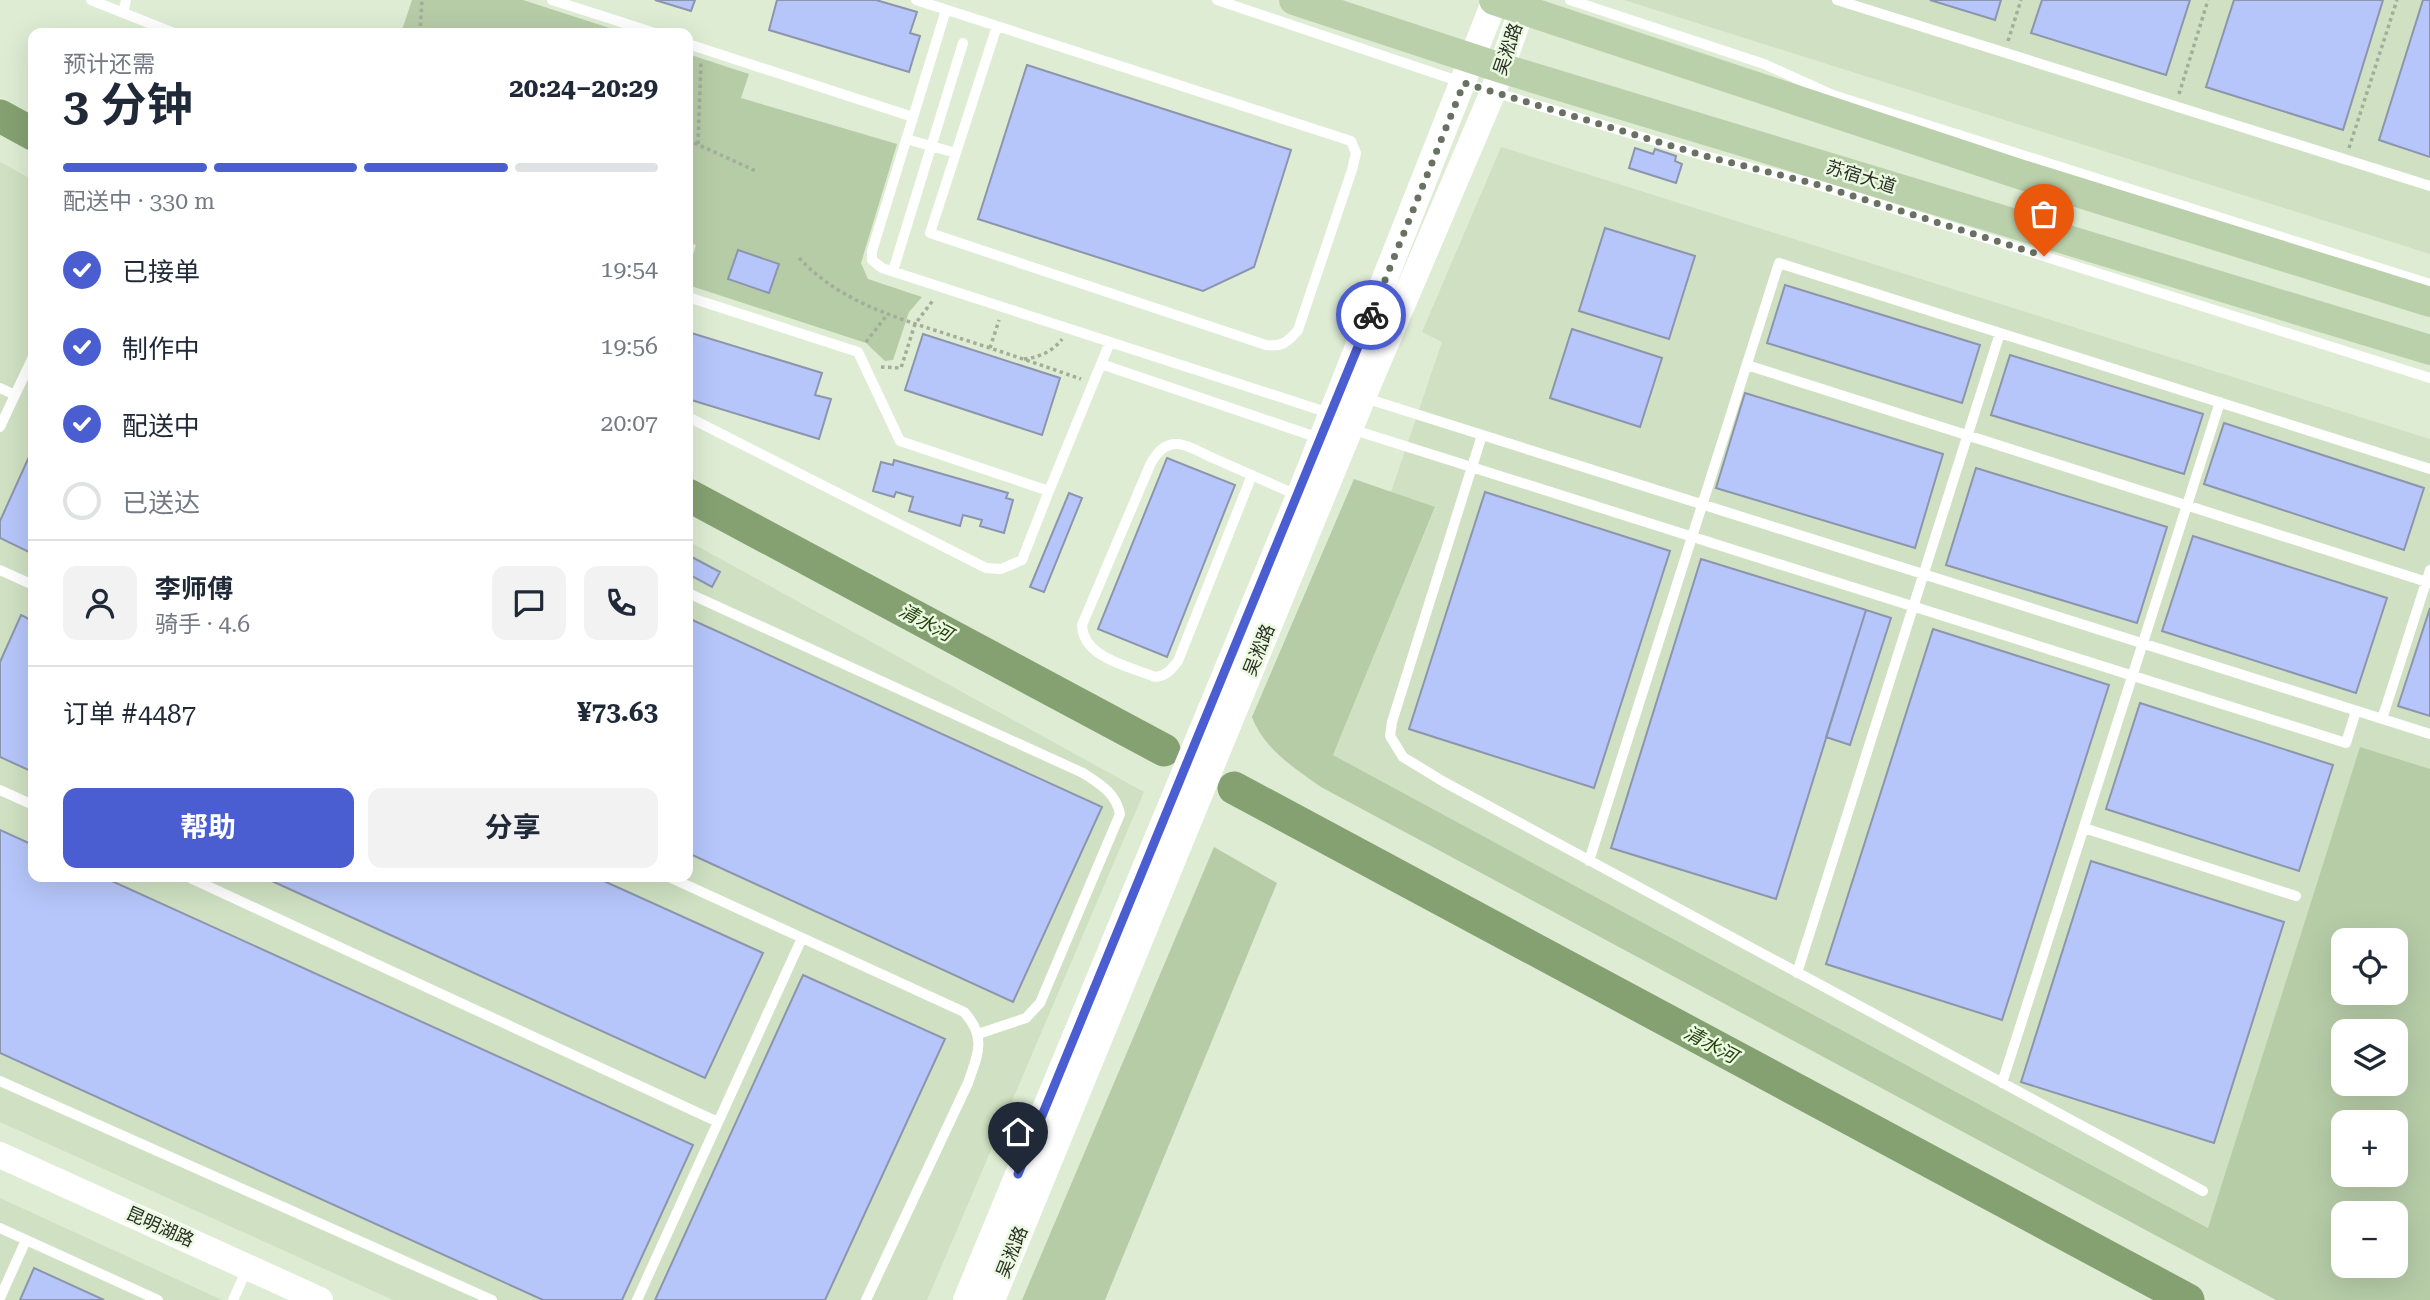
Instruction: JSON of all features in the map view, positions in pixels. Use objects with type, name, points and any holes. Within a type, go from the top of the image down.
[{"type":"main road","name":"苏宿大道","points":[[1294,0],[1468,71],[1497,80],[2430,350]]},
{"type":"main road","name":"吴淞路","points":[[992,1300],[1342,420],[1468,71],[1506,2]]},
{"type":"main road","name":"吴淞路","points":[[966,1300],[1299,496],[1342,420],[1497,80],[1506,2]]},
{"type":"main road","points":[[1506,2],[2003,169],[2430,302]]},
{"type":"main road","name":"昆明湖路","points":[[0,1155],[320,1300]]},
{"type":"lane","points":[[91,0],[161,28]]},
{"type":"lane","points":[[123,13],[127,0]]},
{"type":"lane","points":[[552,0],[639,28]]},
{"type":"lane","points":[[916,0],[946,10],[997,26],[1351,141],[1356,153],[1352,170],[1298,330],[1288,341],[1277,346],[1266,345],[930,233],[997,26]]},
{"type":"lane","points":[[1217,0],[1468,71]]},
{"type":"lane","points":[[1570,0],[1763,64],[1833,95],[2430,285]]},
{"type":"lane","points":[[1838,0],[2430,187]]},
{"type":"lane","points":[[946,10],[872,251],[872,260],[893,271],[1342,420],[1472,467],[2346,743],[2356,711]]},
{"type":"lane","points":[[893,271],[963,43]]},
{"type":"lane","points":[[693,46],[913,117]]},
{"type":"lane","points":[[1497,80],[1705,156],[1812,183],[2430,378]]},
{"type":"lane","points":[[906,139],[956,153]]},
{"type":"lane","points":[[1589,861],[1779,263],[2430,469]]},
{"type":"lane","points":[[693,300],[858,352],[900,441],[1049,491]]},
{"type":"lane","points":[[1797,972],[2000,333]]},
{"type":"lane","points":[[693,420],[986,568],[1001,569],[1022,560],[1110,342]]},
{"type":"lane","points":[[1101,364],[1342,420],[1482,435],[2430,734]]},
{"type":"lane","points":[[1747,365],[2428,582]]},
{"type":"lane","points":[[0,427],[28,368]]},
{"type":"lane","points":[[0,388],[15,395]]},
{"type":"lane","points":[[2002,1083],[2220,402]]},
{"type":"lane","points":[[1482,435],[1390,736],[1394,747],[1413,763],[1589,861],[2203,1191]]},
{"type":"lane","points":[[1252,475],[1178,662],[1163,676],[1155,677],[1097,653],[1087,643],[1083,625],[1156,454],[1177,444],[1252,475],[1299,496]]},
{"type":"lane","points":[[2382,719],[2430,570]]},
{"type":"lane","points":[[1,573],[28,583]]},
{"type":"lane","points":[[693,595],[1083,773],[1107,789],[1118,802],[1120,814],[1040,1003],[1026,1018],[978,1034]]},
{"type":"lane","points":[[0,790],[28,803]]},
{"type":"lane","points":[[2084,828],[2296,896]]},
{"type":"lane","points":[[199,882],[718,1122]]},
{"type":"lane","points":[[680,882],[964,1012],[977,1027],[979,1045],[968,1083],[866,1300]]},
{"type":"lane","points":[[637,1300],[802,938]]},
{"type":"lane","points":[[0,1081],[492,1300]]},
{"type":"lane","points":[[0,1228],[158,1300]]},
{"type":"lane","points":[[0,1298],[26,1240]]},
{"type":"lane","points":[[233,1300],[248,1267]]},
{"type":"path","points":[[420,28],[422,0]]},
{"type":"path","points":[[2004,53],[2021,0]]},
{"type":"path","points":[[2175,106],[2208,0]]},
{"type":"path","points":[[2346,160],[2397,0]]},
{"type":"path","points":[[698,145],[701,48]]},
{"type":"path","points":[[693,142],[758,172]]},
{"type":"path","points":[[799,258],[814,273],[845,295],[888,315],[1093,383]]},
{"type":"path","points":[[865,367],[901,368],[915,324],[942,288]]},
{"type":"path","points":[[990,348],[1003,307]]},
{"type":"path","points":[[858,352],[888,315]]},
{"type":"path","points":[[1023,359],[1038,357],[1055,348],[1070,329]]},
{"type":"shaded area","points":[[412,0],[523,0],[610,28],[403,28]]},
{"type":"shaded area","points":[[1624,0],[2430,0],[2430,254]]},
{"type":"shaded area","points":[[693,56],[749,74],[741,98],[897,144],[861,263],[868,279],[922,297],[909,312],[893,360],[885,361],[866,343],[693,287],[693,254],[696,245],[693,244]]},
{"type":"shaded area","points":[[1501,147],[2430,439],[2430,1300],[2342,1300],[1333,755],[1435,508],[1391,492],[1442,342],[1422,332]]},
{"type":"shaded area","points":[[0,162],[28,177],[28,882],[693,882],[693,544],[1144,792],[927,1300],[393,1300],[0,1122]]},
{"type":"shaded area","points":[[1354,479],[1435,507],[1333,755],[2208,1228],[2360,747],[2430,769],[2430,1300],[2276,1300],[1321,787],[1290,765],[1272,748],[1252,717]]},
{"type":"shaded area","points":[[1214,847],[1277,883],[1105,1300],[1022,1300]]},
{"type":"shaded area","points":[[0,1198],[222,1300],[0,1300]]},
{"type":"building","points":[[655,0],[695,0],[691,11]]},
{"type":"building","points":[[777,0],[876,0],[917,12],[910,33],[920,36],[909,72],[769,30]]},
{"type":"building","points":[[1930,0],[2001,0],[1995,20]]},
{"type":"building","points":[[2042,0],[2190,0],[2166,75],[2031,33]]},
{"type":"building","points":[[2234,0],[2383,0],[2343,130],[2206,87]]},
{"type":"building","points":[[2423,0],[2430,0],[2430,157],[2379,140]]},
{"type":"building","points":[[1027,65],[1291,150],[1254,267],[1203,291],[978,219]]},
{"type":"building","points":[[1635,148],[1653,154],[1655,149],[1676,156],[1675,161],[1682,164],[1676,183],[1629,168]]},
{"type":"building","points":[[1605,228],[1695,256],[1669,339],[1579,311]]},
{"type":"building","points":[[738,250],[779,264],[769,293],[728,279]]},
{"type":"building","points":[[1785,285],[1980,345],[1962,403],[1767,343]]},
{"type":"building","points":[[1572,329],[1662,358],[1640,427],[1550,398]]},
{"type":"building","points":[[693,334],[822,373],[815,395],[831,399],[819,439],[693,401]]},
{"type":"building","points":[[923,334],[1060,378],[1042,435],[905,390]]},
{"type":"building","points":[[2010,355],[2203,414],[2184,474],[1991,415]]},
{"type":"building","points":[[1745,393],[1943,454],[1915,548],[1716,488]]},
{"type":"building","points":[[2224,423],[2424,488],[2404,550],[2204,484]]},
{"type":"building","points":[[1167,458],[1235,485],[1167,657],[1098,629]]},
{"type":"building","points":[[28,459],[28,552],[0,538],[0,521]]},
{"type":"building","points":[[894,460],[1008,493],[1006,498],[1013,500],[1004,533],[980,526],[982,520],[963,515],[960,526],[909,511],[913,497],[896,492],[894,497],[873,491],[881,462],[893,465]]},
{"type":"building","points":[[1976,468],[2167,527],[2137,623],[1946,565]]},
{"type":"building","points":[[1485,492],[1670,551],[1594,788],[1409,729]]},
{"type":"building","points":[[1069,493],[1082,498],[1044,592],[1030,587]]},
{"type":"building","points":[[2193,536],[2387,598],[2356,693],[2162,631]]},
{"type":"building","points":[[693,558],[720,572],[712,587],[693,577]]},
{"type":"building","points":[[1701,559],[1866,610],[1776,899],[1611,848]]},
{"type":"building","points":[[2430,608],[2430,716],[2398,706]]},
{"type":"building","points":[[1866,610],[1891,618],[1850,745],[1826,737]]},
{"type":"building","points":[[21,615],[28,618],[28,770],[0,757],[0,662]]},
{"type":"building","points":[[693,620],[1102,807],[1013,1002],[693,855]]},
{"type":"building","points":[[1933,629],[2109,685],[2002,1020],[1826,964]]},
{"type":"building","points":[[2140,703],[2333,765],[2299,871],[2106,809]]},
{"type":"building","points":[[0,830],[28,843],[28,882],[114,882],[693,1145],[622,1300],[543,1300],[0,1053]]},
{"type":"building","points":[[2091,861],[2284,922],[2214,1143],[2021,1082]]},
{"type":"building","points":[[274,882],[606,882],[763,953],[705,1078]]},
{"type":"building","points":[[803,975],[945,1039],[825,1300],[655,1300]]},
{"type":"building","points":[[34,1268],[104,1300],[20,1300]]},
{"type":"waterway","name":"清水河","points":[[0,116],[28,131]]},
{"type":"waterway","name":"清水河","points":[[693,498],[1164,750]]},
{"type":"waterway","name":"清水河","points":[[1234,788],[2188,1300]]},
{"type":"way so far","points":[[1371,315],[1464,83],[1705,156],[1812,183],[2044,256]]},
{"type":"route","points":[[1018,1174],[1289,521],[1371,315]]}]
